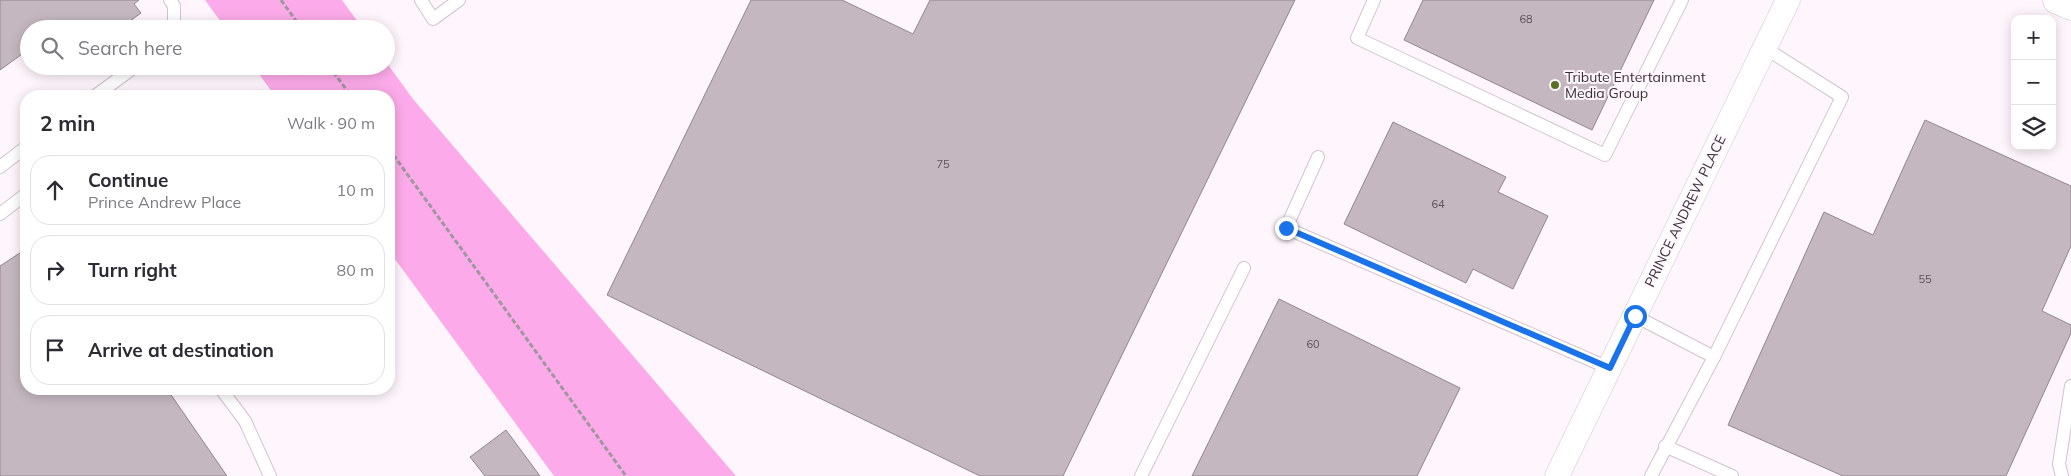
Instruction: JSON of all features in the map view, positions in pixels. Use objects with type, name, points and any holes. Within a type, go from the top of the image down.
[{"type":"street","name":"PRINCE ANDREW PLACE","points":[[1557,476],[1788,0]]},
{"type":"street","points":[[2057,0],[2071,6]]},
{"type":"lane","points":[[170,0],[174,6],[174,20]]},
{"type":"lane","points":[[421,0],[433,19],[459,0]]},
{"type":"lane","points":[[1374,0],[1357,38],[1605,155],[1682,0]]},
{"type":"lane","points":[[1651,476],[1665,446],[1714,357],[1842,97],[1765,48]]},
{"type":"lane","points":[[103,90],[124,75]]},
{"type":"lane","points":[[0,167],[20,152]]},
{"type":"lane","points":[[1318,157],[1286,228],[1610,368]]},
{"type":"lane","points":[[0,214],[20,199]]},
{"type":"lane","points":[[1141,476],[1244,268]]},
{"type":"lane","points":[[1635,316],[1714,357]]},
{"type":"lane","points":[[2053,476],[2060,470],[2071,386]]},
{"type":"lane","points":[[226,395],[244,421],[270,476]]},
{"type":"lane","points":[[1665,446],[1732,476]]},
{"type":"path","points":[[281,0],[295,20]]},
{"type":"path","points":[[336,75],[347,90]]},
{"type":"path","points":[[395,156],[626,476]]},
{"type":"shaded area","points":[[205,0],[342,0],[356,20],[219,20]]},
{"type":"shaded area","points":[[395,74],[413,99],[736,476],[554,476],[395,259],[395,90],[271,90],[260,75]]},
{"type":"building","points":[[0,0],[139,0],[134,4],[141,13],[131,20],[20,20],[20,56],[0,70]]},
{"type":"building","points":[[751,0],[842,0],[913,34],[930,0],[1295,0],[1063,476],[980,476],[607,295]]},
{"type":"building","name":"Tribute Entertainment Media Group","points":[[1423,0],[1654,0],[1592,130],[1404,40]]},
{"type":"building","points":[[1925,120],[2071,186],[2071,246],[2042,311],[2071,325],[2071,333],[2006,476],[1843,476],[1728,425],[1824,212],[1873,235]]},
{"type":"building","points":[[1393,122],[1506,177],[1498,192],[1548,216],[1513,289],[1473,269],[1466,283],[1344,224]]},
{"type":"building","points":[[20,253],[20,395],[171,395],[227,476],[0,476],[0,266]]},
{"type":"building","points":[[1279,299],[1460,388],[1417,476],[1192,476]]},
{"type":"building","points":[[506,430],[540,476],[485,476],[470,457]]},
{"type":"place","name":"Tribute Entertainment Media Group","points":[[1555,85]]},
{"type":"route","points":[[1286,228],[1610,368],[1635,316]]}]
